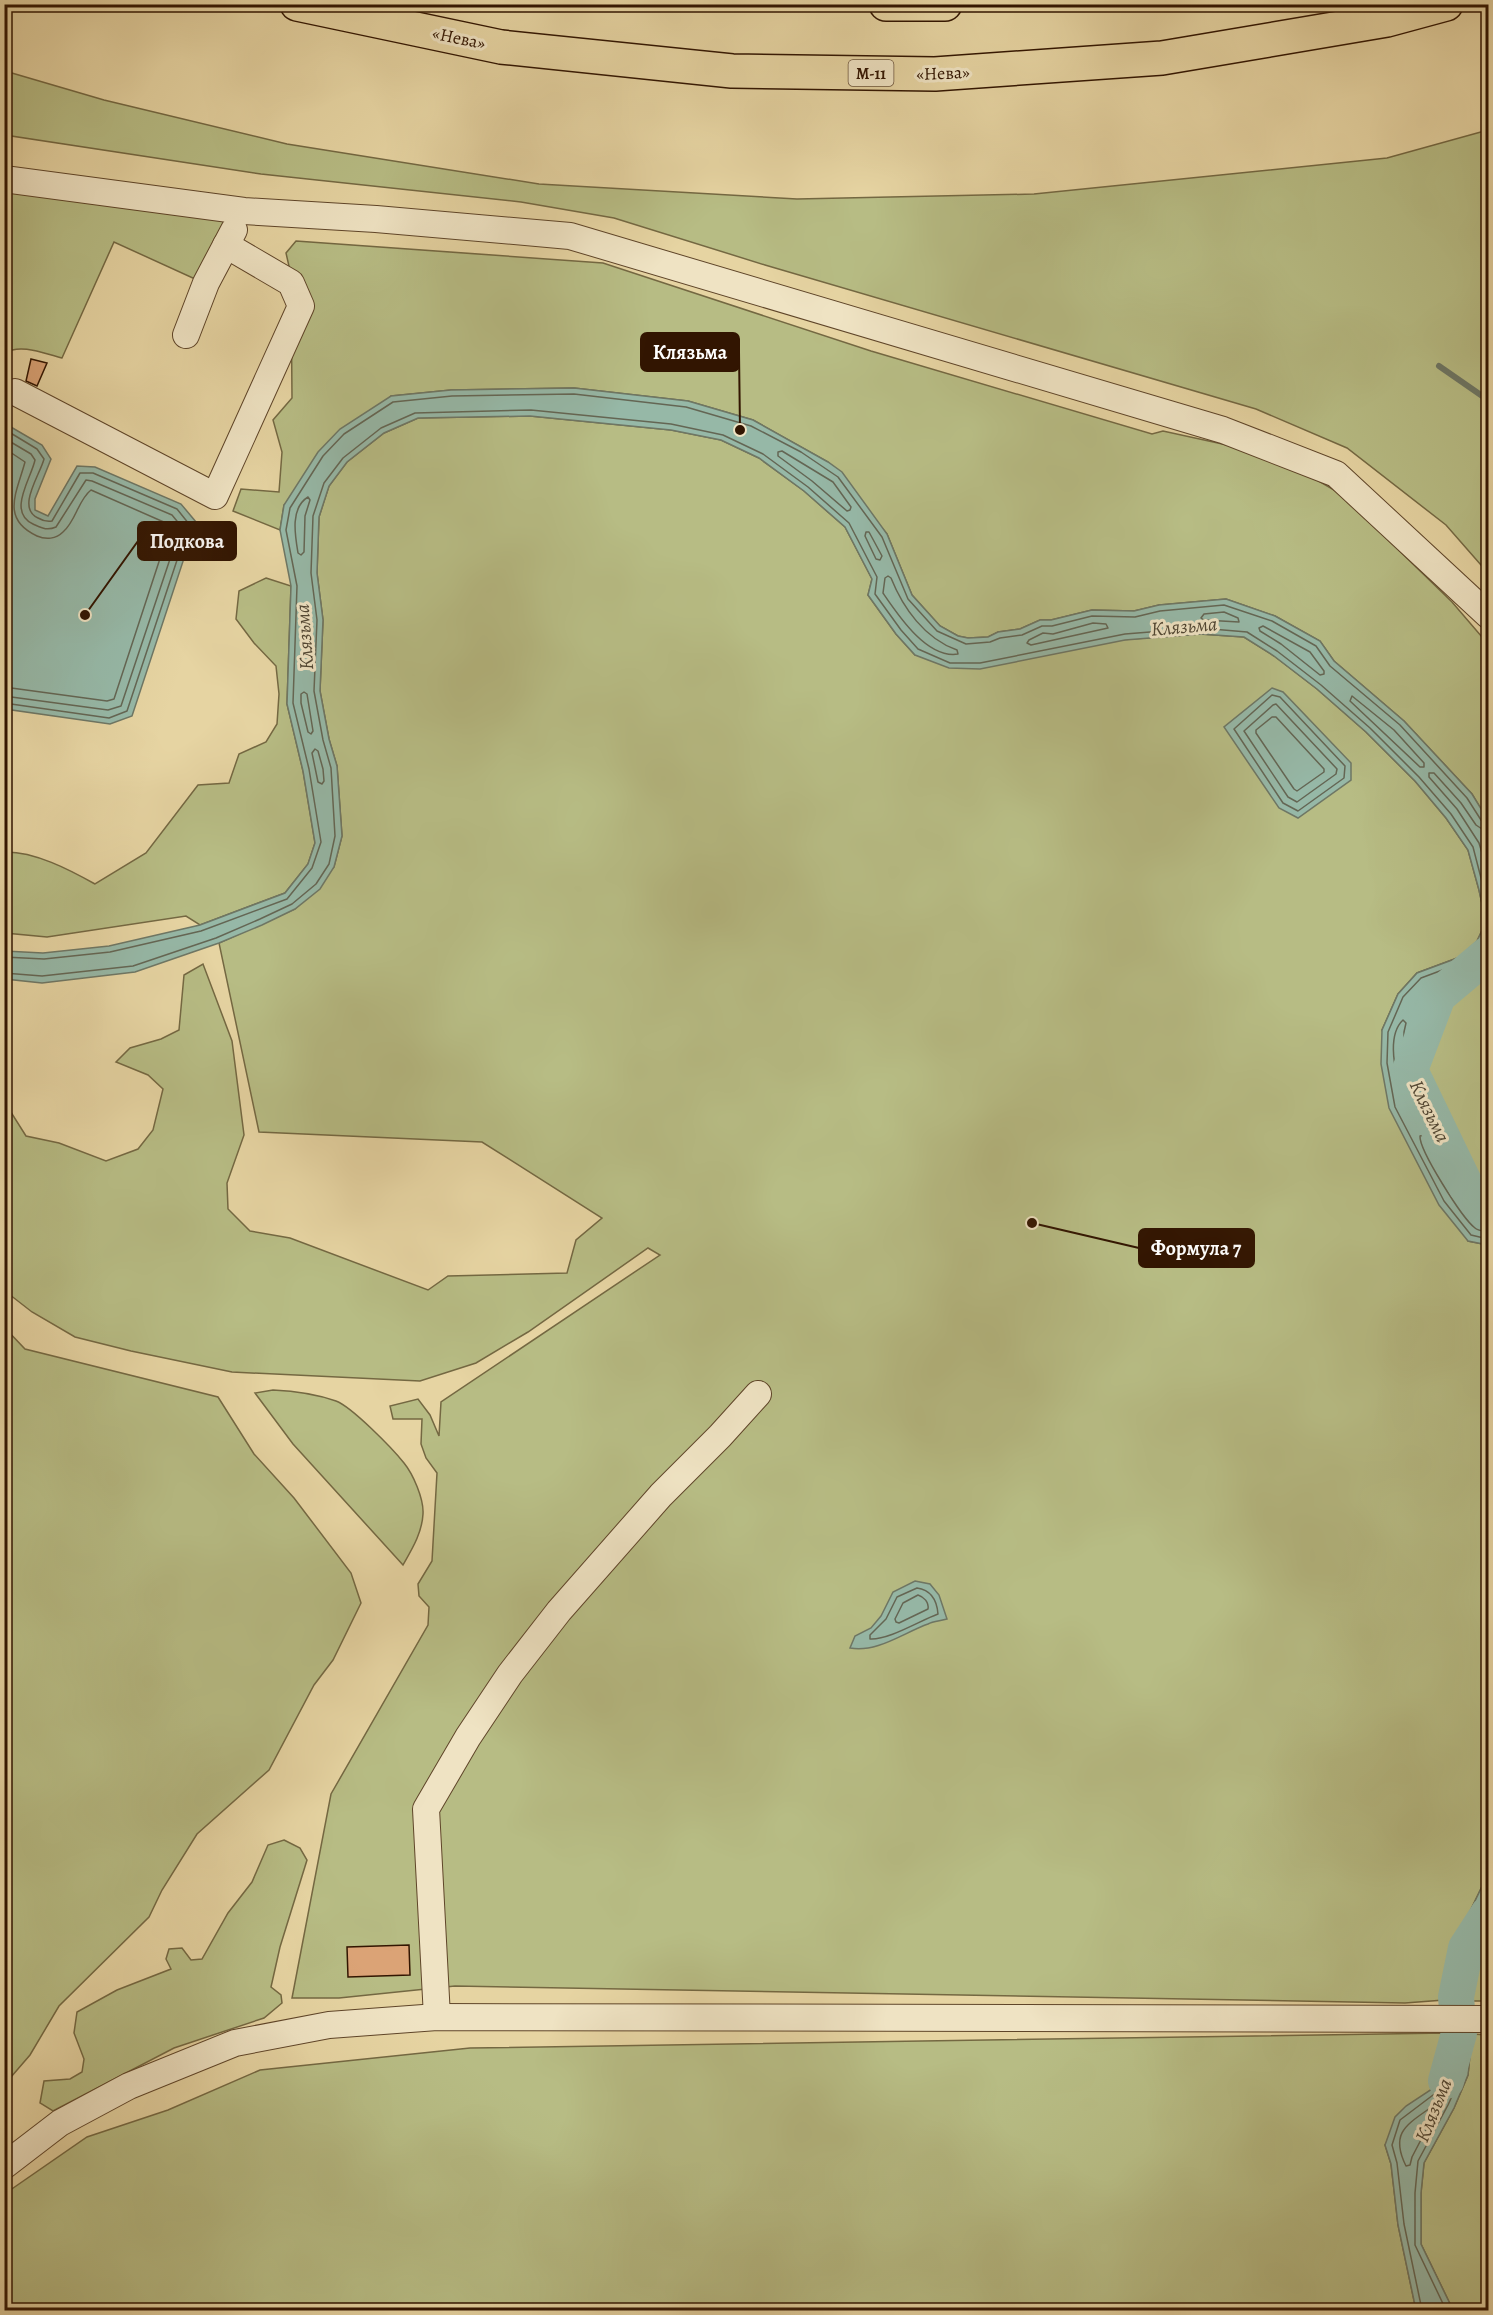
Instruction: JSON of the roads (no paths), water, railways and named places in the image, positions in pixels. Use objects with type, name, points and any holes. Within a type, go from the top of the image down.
[{"type":"highway","name":"«Нева»","points":[[297,4],[501,47],[732,71],[935,74],[1162,58],[1387,20],[1446,4]]},
{"type":"highway","points":[[886,4],[945,4]]},
{"type":"street","points":[[4,179],[244,211],[376,219],[570,236],[1223,430],[1336,474],[1488,615]]},
{"type":"street","points":[[186,335],[206,283],[244,211]]},
{"type":"street","points":[[15,392],[215,496],[301,306],[291,284],[226,245]]},
{"type":"street","points":[[437,2018],[426,1809],[468,1737],[510,1674],[559,1611],[661,1495],[758,1394]]},
{"type":"street","points":[[4,2166],[60,2123],[129,2086],[235,2043],[329,2025],[437,2018],[1488,2019]]},
{"type":"water","points":[[574,388],[688,401],[753,420],[828,462],[842,472],[887,534],[912,595],[940,626],[958,636],[988,637],[998,632],[1020,629],[1040,620],[1051,620],[1092,610],[1134,611],[1159,605],[1226,599],[1275,616],[1320,641],[1334,661],[1404,721],[1472,794],[1488,820],[1488,972],[1474,983],[1442,995],[1425,1012],[1417,1032],[1417,1062],[1419,1092],[1431,1123],[1466,1157],[1488,1197],[1488,1245],[1468,1241],[1439,1205],[1389,1108],[1381,1064],[1382,1030],[1398,994],[1417,973],[1460,957],[1477,941],[1486,922],[1479,890],[1468,850],[1446,818],[1415,781],[1366,732],[1317,689],[1274,656],[1244,637],[1200,634],[1125,640],[980,669],[949,668],[915,655],[896,634],[868,595],[872,579],[845,527],[804,491],[759,458],[721,440],[671,430],[530,416],[418,418],[384,433],[347,462],[329,486],[319,517],[317,573],[323,620],[320,691],[329,739],[337,766],[342,836],[334,867],[320,889],[295,909],[262,925],[219,943],[135,972],[42,983],[5,979],[5,951],[43,953],[109,946],[200,925],[285,893],[308,864],[315,843],[303,771],[287,704],[291,586],[280,530],[284,505],[318,452],[340,429],[391,396],[451,390]]},
{"type":"water","points":[[4,423],[42,445],[51,459],[35,499],[35,510],[48,516],[77,466],[95,467],[181,504],[196,522],[132,716],[110,724],[5,709]]},
{"type":"water","points":[[1272,688],[1283,692],[1351,763],[1351,780],[1298,818],[1279,808],[1224,727]]},
{"type":"water","points":[[915,1581],[930,1584],[939,1595],[947,1619],[930,1623],[870,1648],[850,1648],[855,1636],[871,1628],[881,1616],[893,1592]]},
{"type":"water","points":[[1488,1874],[1488,1933],[1474,1963],[1473,2001],[1444,2000],[1448,1957]]},
{"type":"water","points":[[1446,2033],[1472,2034],[1468,2075],[1454,2108],[1424,2163],[1421,2193],[1421,2244],[1453,2310],[1416,2310],[1398,2225],[1391,2164],[1385,2145],[1395,2117],[1406,2106],[1432,2089],[1445,2051]]},
{"type":"waterway","points":[[1439,366],[1488,400]]},
{"type":"waterway","name":"Клязьма","points":[[1488,954],[1438,996],[1410,1070],[1466,1186],[1488,1213]]},
{"type":"waterway","name":"Клязьма","points":[[1446,2081],[1459,2033],[1456,1997],[1466,1948],[1488,1914]]},
{"type":"place","name":"Клязьма","points":[[740,430]]},
{"type":"place","name":"Подкова","points":[[85,615]]},
{"type":"place","name":"Формула 7","points":[[1032,1223]]}]
